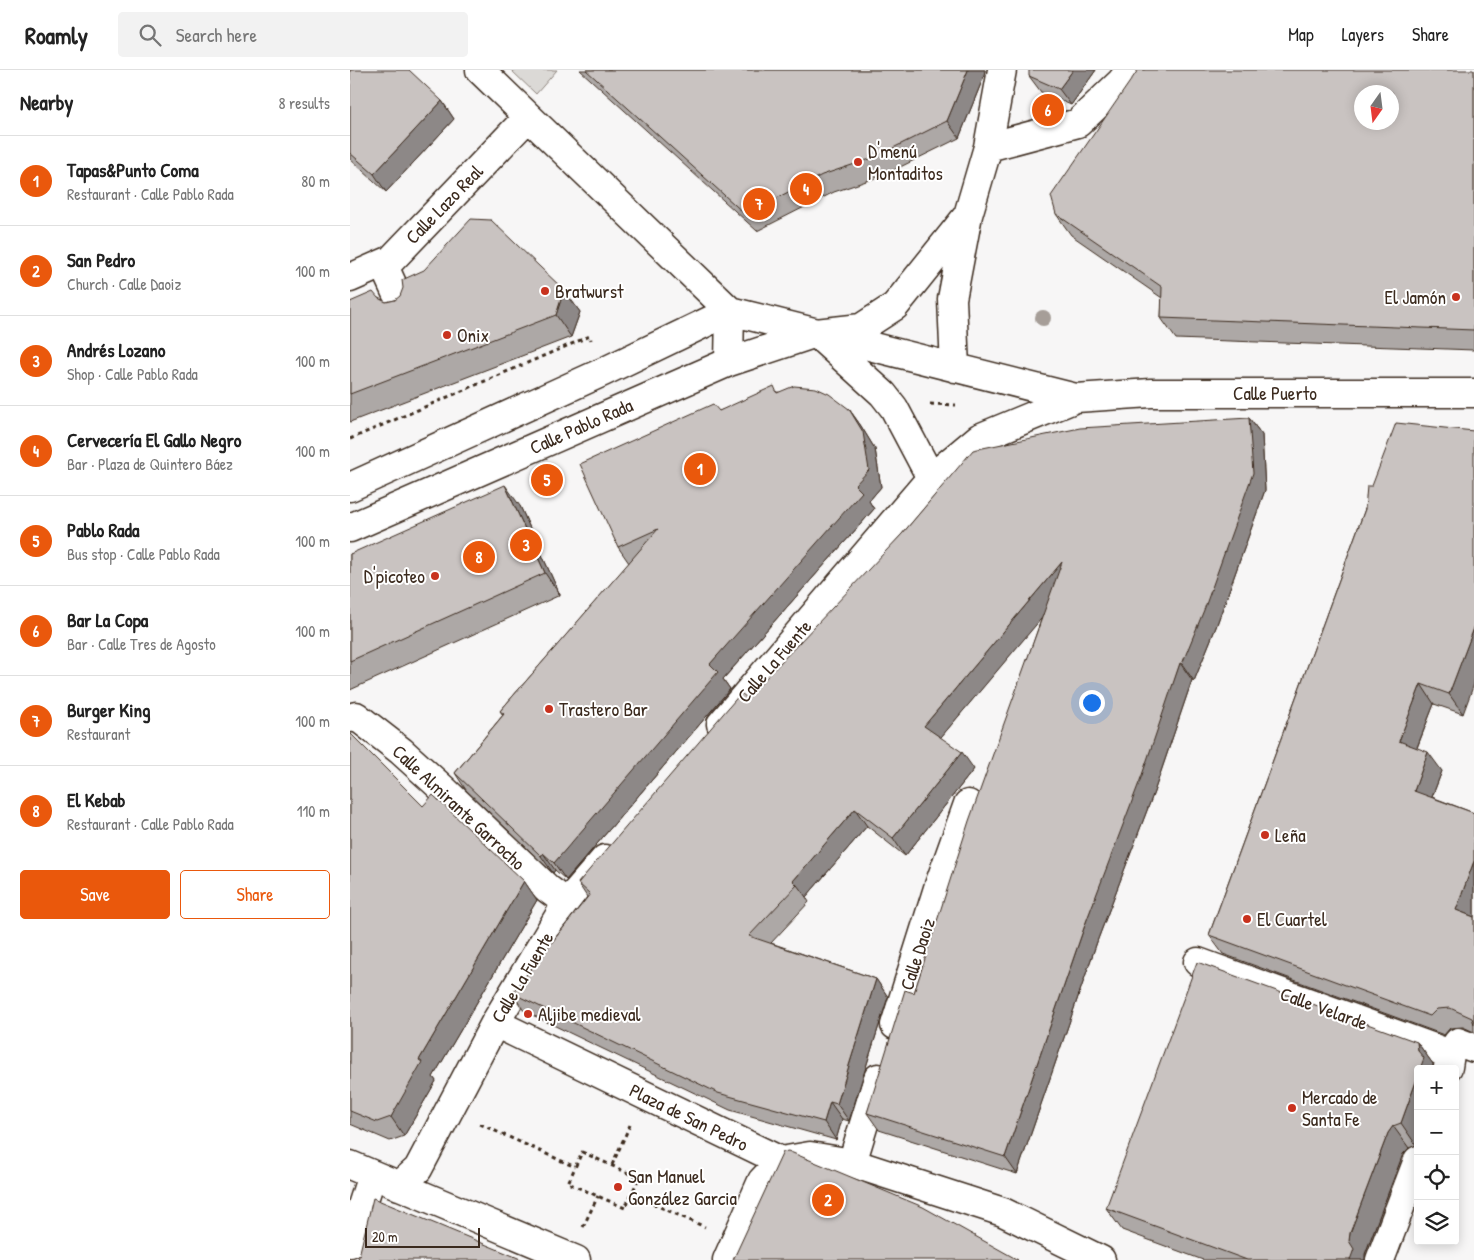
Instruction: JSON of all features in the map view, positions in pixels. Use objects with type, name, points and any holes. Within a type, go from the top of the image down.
[{"type":"street","points":[[480,70],[730,311],[1076,398]]},
{"type":"street","points":[[955,368],[952,298],[968,215],[988,147],[1002,70]]},
{"type":"street","points":[[988,147],[1078,123],[1122,82],[1130,70]]},
{"type":"street","name":"Calle Lazo Real","points":[[350,278],[391,260],[528,117]]},
{"type":"street","points":[[816,333],[861,328],[895,306],[968,215]]},
{"type":"street","points":[[383,264],[403,308]]},
{"type":"street","points":[[728,362],[730,311]]},
{"type":"street","name":"Calle Pablo Rada","points":[[350,487],[603,372],[730,311]]},
{"type":"street","points":[[816,333],[883,394],[894,408],[931,478]]},
{"type":"street","name":"Calle Pablo Rada","points":[[350,528],[728,362],[816,333]]},
{"type":"street","name":"Calle Puerto","points":[[1076,398],[1151,393],[1474,393]]},
{"type":"street","name":"Calle La Fuente","points":[[707,739],[931,478],[979,438],[1076,398]]},
{"type":"street","name":"Calle Almirante Garrocho","points":[[350,718],[356,716],[401,751],[548,889],[567,903]]},
{"type":"street","name":"Calle Daoiz","points":[[852,1163],[936,894],[968,804]]},
{"type":"street","name":"Calle La Fuente","points":[[399,1186],[418,1169],[494,1023],[567,903],[618,844]]},
{"type":"street","name":"Calle Velarde","points":[[1198,962],[1457,1057]]},
{"type":"street","name":"Plaza de San Pedro","points":[[494,1023],[781,1162]]},
{"type":"street","points":[[731,1251],[762,1181],[781,1162],[810,1156],[852,1163],[1003,1212],[1101,1260]]},
{"type":"street","points":[[350,1243],[361,1170],[576,1260]]},
{"type":"street","points":[[1380,1260],[1414,1171]]},
{"type":"path","points":[[350,439],[590,336],[603,372]]},
{"type":"path","points":[[923,403],[959,405]]},
{"type":"path","points":[[612,1165],[644,1095]]},
{"type":"path","points":[[449,1110],[575,1167]]},
{"type":"path","points":[[582,1152],[639,1178],[624,1208],[568,1182],[575,1167],[582,1152]]},
{"type":"path","points":[[631,1194],[731,1251]]},
{"type":"shaded area","points":[[511,70],[557,70],[536,94]]},
{"type":"building","points":[[350,70],[409,70],[442,101],[374,174],[350,153]]},
{"type":"building","points":[[586,70],[968,70],[947,121],[873,158],[822,175],[745,214]]},
{"type":"building","points":[[1029,70],[1073,70],[1059,89],[1029,76]]},
{"type":"building","points":[[1138,70],[1474,70],[1474,330],[1161,318],[1162,287],[1056,214],[1051,196]]},
{"type":"building","points":[[471,219],[491,220],[564,290],[556,315],[350,394],[350,302],[373,292],[378,298],[386,302],[395,300],[400,296],[403,288],[402,280],[424,270]]},
{"type":"building","points":[[774,386],[777,393],[794,386],[816,388],[829,394],[849,409],[863,432],[869,470],[855,485],[862,492],[710,664],[718,672],[554,863],[543,853],[541,856],[455,773],[504,714],[500,711],[658,529],[618,547],[580,464],[713,404],[719,411]]},
{"type":"building","points":[[1249,418],[1253,473],[1204,610],[1182,664],[1180,663],[1142,775],[1086,922],[1005,1157],[867,1113],[905,990],[914,993],[969,821],[1062,562],[924,726],[962,752],[893,838],[855,809],[793,881],[797,885],[749,936],[876,979],[837,1104],[830,1102],[824,1122],[718,1093],[512,993],[590,894],[578,883],[741,693],[747,698],[902,534],[973,450],[1080,428]]},
{"type":"building","points":[[1396,423],[1474,431],[1474,628],[1449,694],[1421,684],[1399,741],[1428,752],[1414,791],[1474,813],[1474,861],[1456,910],[1474,917],[1474,1024],[1472,1018],[1450,1008],[1437,1009],[1430,1016],[1209,935],[1365,509],[1367,486],[1372,486]]},
{"type":"building","points":[[505,485],[545,573],[350,661],[350,554]]},
{"type":"building","points":[[350,733],[423,806],[433,795],[524,881],[419,1060],[422,1062],[391,1117],[377,1122],[350,1111]]},
{"type":"building","name":"Mercado de Santa Fe","points":[[1197,962],[1417,1042],[1418,1051],[1424,1058],[1421,1065],[1414,1065],[1414,1087],[1401,1123],[1393,1126],[1388,1133],[1350,1233],[1349,1241],[1354,1249],[1350,1260],[1247,1260],[1106,1208]]},
{"type":"building","points":[[788,1151],[923,1207],[1018,1260],[733,1260],[783,1152]]},
{"type":"building","points":[[373,1198],[523,1260],[358,1260]]},
{"type":"place","name":"Bar La Copa","points":[[1048,110]]},
{"type":"place","name":"D'menú Montaditos","points":[[858,162]]},
{"type":"place","name":"Cervecería El Gallo Negro","points":[[806,189]]},
{"type":"place","name":"Burger King","points":[[759,204]]},
{"type":"place","name":"Bratwurst","points":[[545,291]]},
{"type":"place","name":"El Jamón","points":[[1456,297]]},
{"type":"place","name":"Onix","points":[[447,335]]},
{"type":"place","name":"Tapas&Punto Coma","points":[[700,469]]},
{"type":"place","name":"Pablo Rada","points":[[547,480]]},
{"type":"place","name":"Andrés Lozano","points":[[526,545]]},
{"type":"place","name":"El Kebab","points":[[479,557]]},
{"type":"place","name":"D'picoteo","points":[[435,576]]},
{"type":"place","name":"Trastero Bar","points":[[549,709]]},
{"type":"place","name":"Leña","points":[[1265,835]]},
{"type":"place","name":"El Cuartel","points":[[1247,919]]},
{"type":"place","name":"Aljibe medieval","points":[[528,1014]]},
{"type":"place","name":"Mercado de Santa Fe","points":[[1292,1108]]},
{"type":"place","name":"San Manuel González Garcia","points":[[618,1187]]},
{"type":"place","name":"San Pedro","points":[[828,1200]]}]
